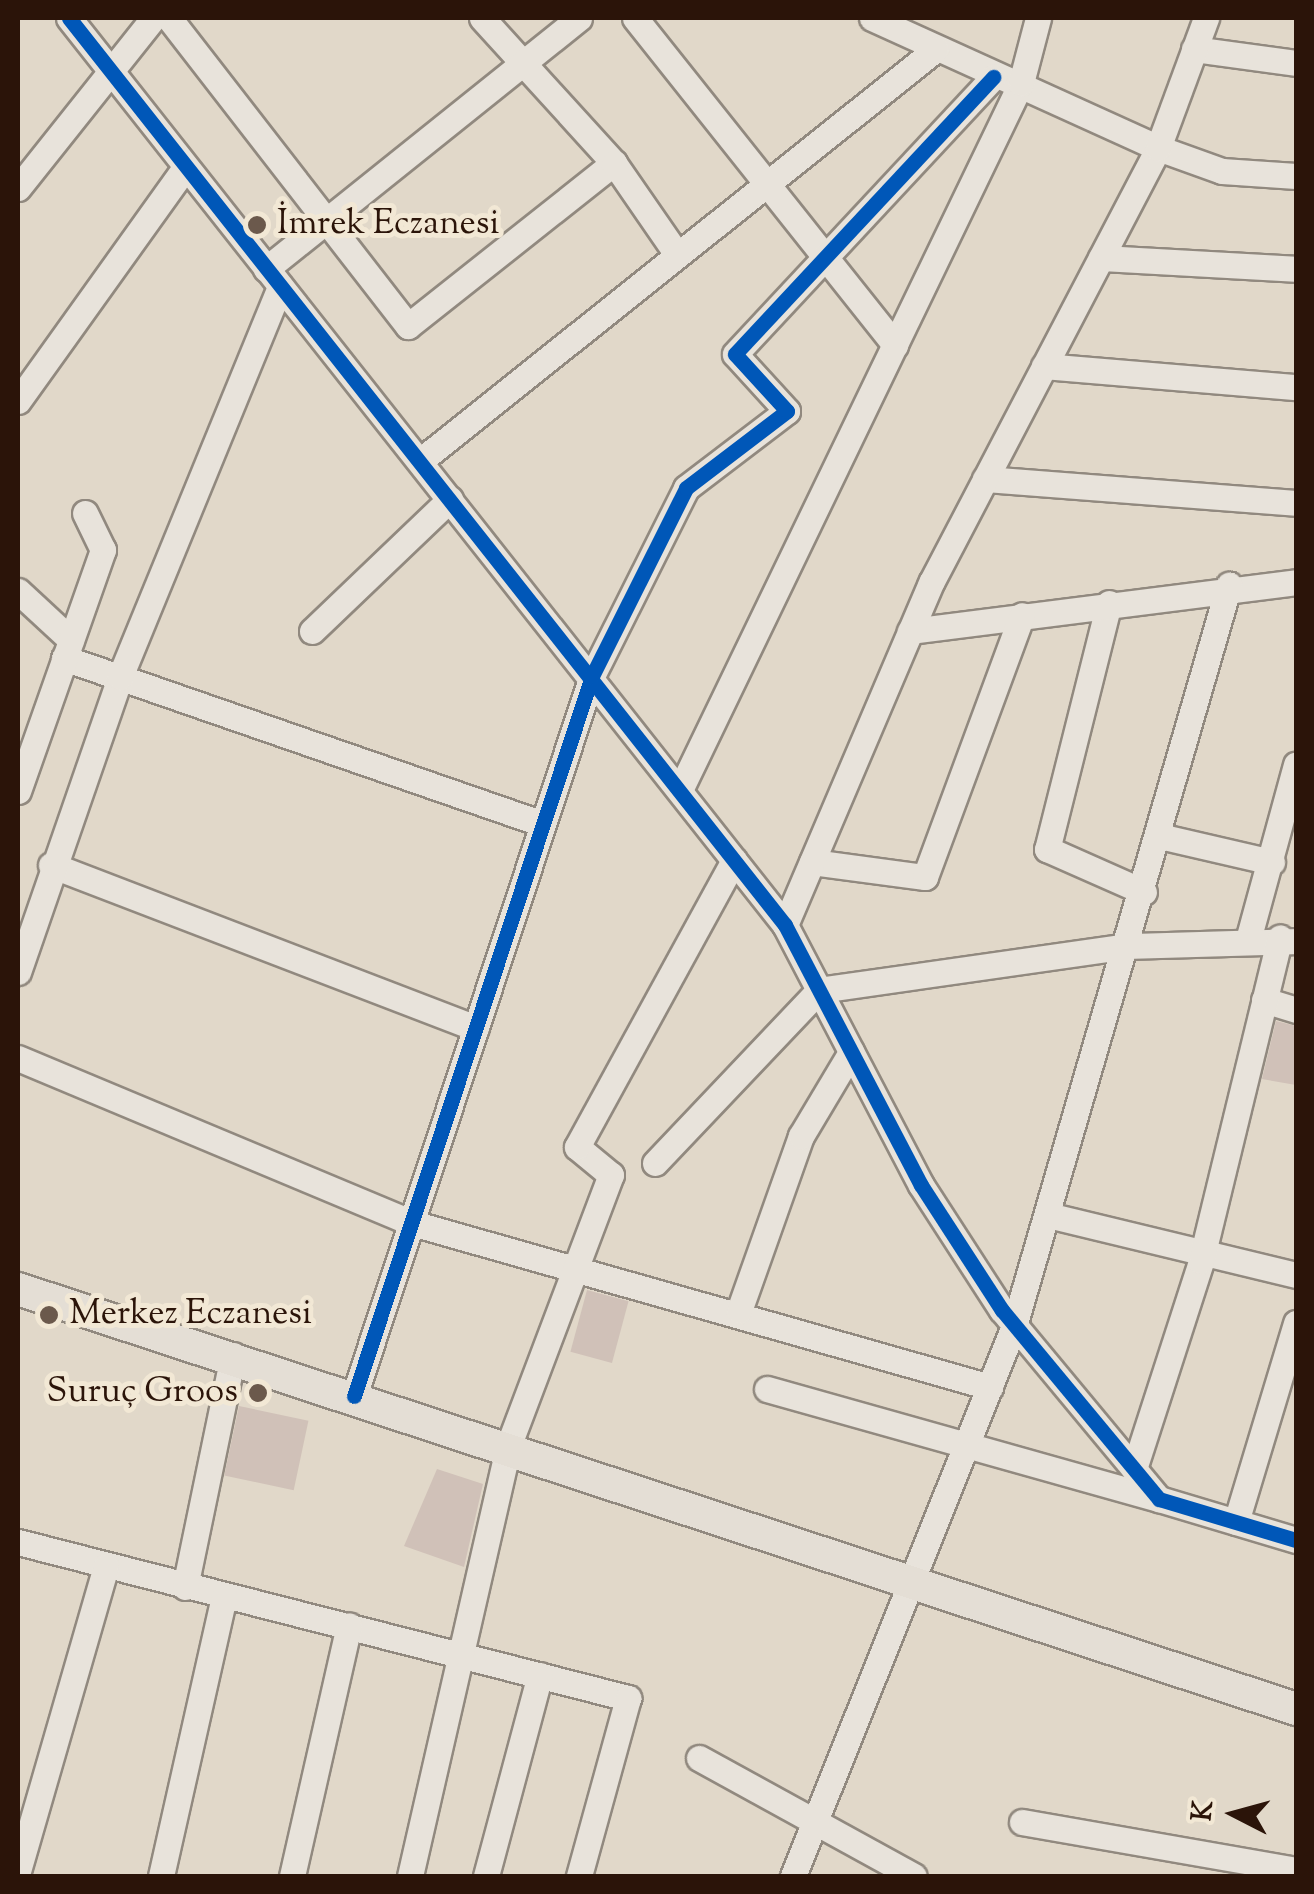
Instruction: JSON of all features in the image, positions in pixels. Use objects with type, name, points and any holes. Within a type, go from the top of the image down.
[{"type":"main road","points":[[18,1289],[233,1355],[1296,1709]]},
{"type":"street","points":[[69,18],[786,926],[921,1185],[1014,1326],[1159,1499]]},
{"type":"street","points":[[18,188],[104,67],[153,18]]},
{"type":"street","points":[[169,18],[408,326],[614,164]]},
{"type":"street","points":[[482,18],[614,164],[676,253]]},
{"type":"street","points":[[18,972],[51,865],[120,677],[273,278],[328,220],[579,18]]},
{"type":"street","points":[[635,18],[766,182],[822,261],[895,344]]},
{"type":"street","points":[[872,18],[992,77],[1022,83],[1158,148],[1222,171],[1296,176]]},
{"type":"street","points":[[680,790],[1022,83],[1038,18]]},
{"type":"street","points":[[786,926],[910,631],[985,478],[1158,148],[1206,18]]},
{"type":"street","points":[[420,461],[936,49]]},
{"type":"street","points":[[1194,50],[1296,63]]},
{"type":"street","points":[[354,1396],[592,676],[686,488],[788,411],[735,354],[992,77]]},
{"type":"street","points":[[18,402],[186,168]]},
{"type":"street","points":[[1101,258],[1296,269]]},
{"type":"street","points":[[1044,366],[1296,387]]},
{"type":"street","points":[[985,478],[1296,503]]},
{"type":"street","points":[[312,631],[450,499]]},
{"type":"street","points":[[18,792],[30,719],[68,649],[102,550],[85,513]]},
{"type":"street","points":[[910,631],[1229,585],[1296,582]]},
{"type":"street","points":[[793,1876],[1014,1326],[1129,946],[1229,585]]},
{"type":"street","points":[[20,594],[68,649],[120,677],[543,824]]},
{"type":"street","points":[[1109,602],[1047,849],[1144,892]]},
{"type":"street","points":[[812,862],[925,876],[1022,615]]},
{"type":"street","points":[[1248,940],[1291,806],[1296,764]]},
{"type":"street","points":[[1159,836],[1272,862]]},
{"type":"street","points":[[416,1874],[458,1650],[508,1448],[611,1175],[577,1147],[734,860]]},
{"type":"street","points":[[51,865],[476,1028]]},
{"type":"street","points":[[655,1163],[819,990],[1129,946],[1288,939],[1264,1000],[1204,1249],[1134,1470]]},
{"type":"street","points":[[1264,1000],[1296,1010]]},
{"type":"street","points":[[739,1310],[802,1136],[851,1052]]},
{"type":"street","points":[[18,1058],[412,1224],[739,1310],[990,1387]]},
{"type":"street","points":[[1048,1215],[1204,1249],[1296,1275]]},
{"type":"street","points":[[1236,1522],[1296,1323]]},
{"type":"street","points":[[185,1587],[233,1355]]},
{"type":"street","points":[[767,1389],[964,1449],[1159,1499],[1296,1540]]},
{"type":"street","points":[[18,1542],[185,1587],[458,1650],[628,1698],[579,1876]]},
{"type":"street","points":[[18,1872],[106,1566]]},
{"type":"street","points":[[160,1876],[224,1596]]},
{"type":"street","points":[[292,1876],[349,1625]]},
{"type":"street","points":[[486,1876],[540,1675]]},
{"type":"street","points":[[699,1758],[813,1826],[914,1876]]},
{"type":"street","points":[[1022,1822],[1296,1870]]},
{"type":"building","points":[[1276,1021],[1296,1026],[1296,1085],[1262,1079]]},
{"type":"building","points":[[587,1290],[629,1301],[612,1363],[570,1352]]},
{"type":"building","points":[[239,1406],[308,1421],[294,1490],[224,1475]]},
{"type":"building","points":[[437,1469],[483,1484],[464,1567],[404,1546]]},
{"type":"cycle path","points":[[69,18],[785,925],[921,1185],[1002,1310],[1159,1499],[1296,1540]]},
{"type":"cycle path","points":[[354,1396],[592,676],[686,488],[787,411],[735,354],[993,77]]},
{"type":"place","name":"İmrek Eczanesi","points":[[257,225]]},
{"type":"place","name":"Merkez Eczanesi","points":[[49,1315]]},
{"type":"place","name":"Suruç Groos","points":[[258,1393]]}]
